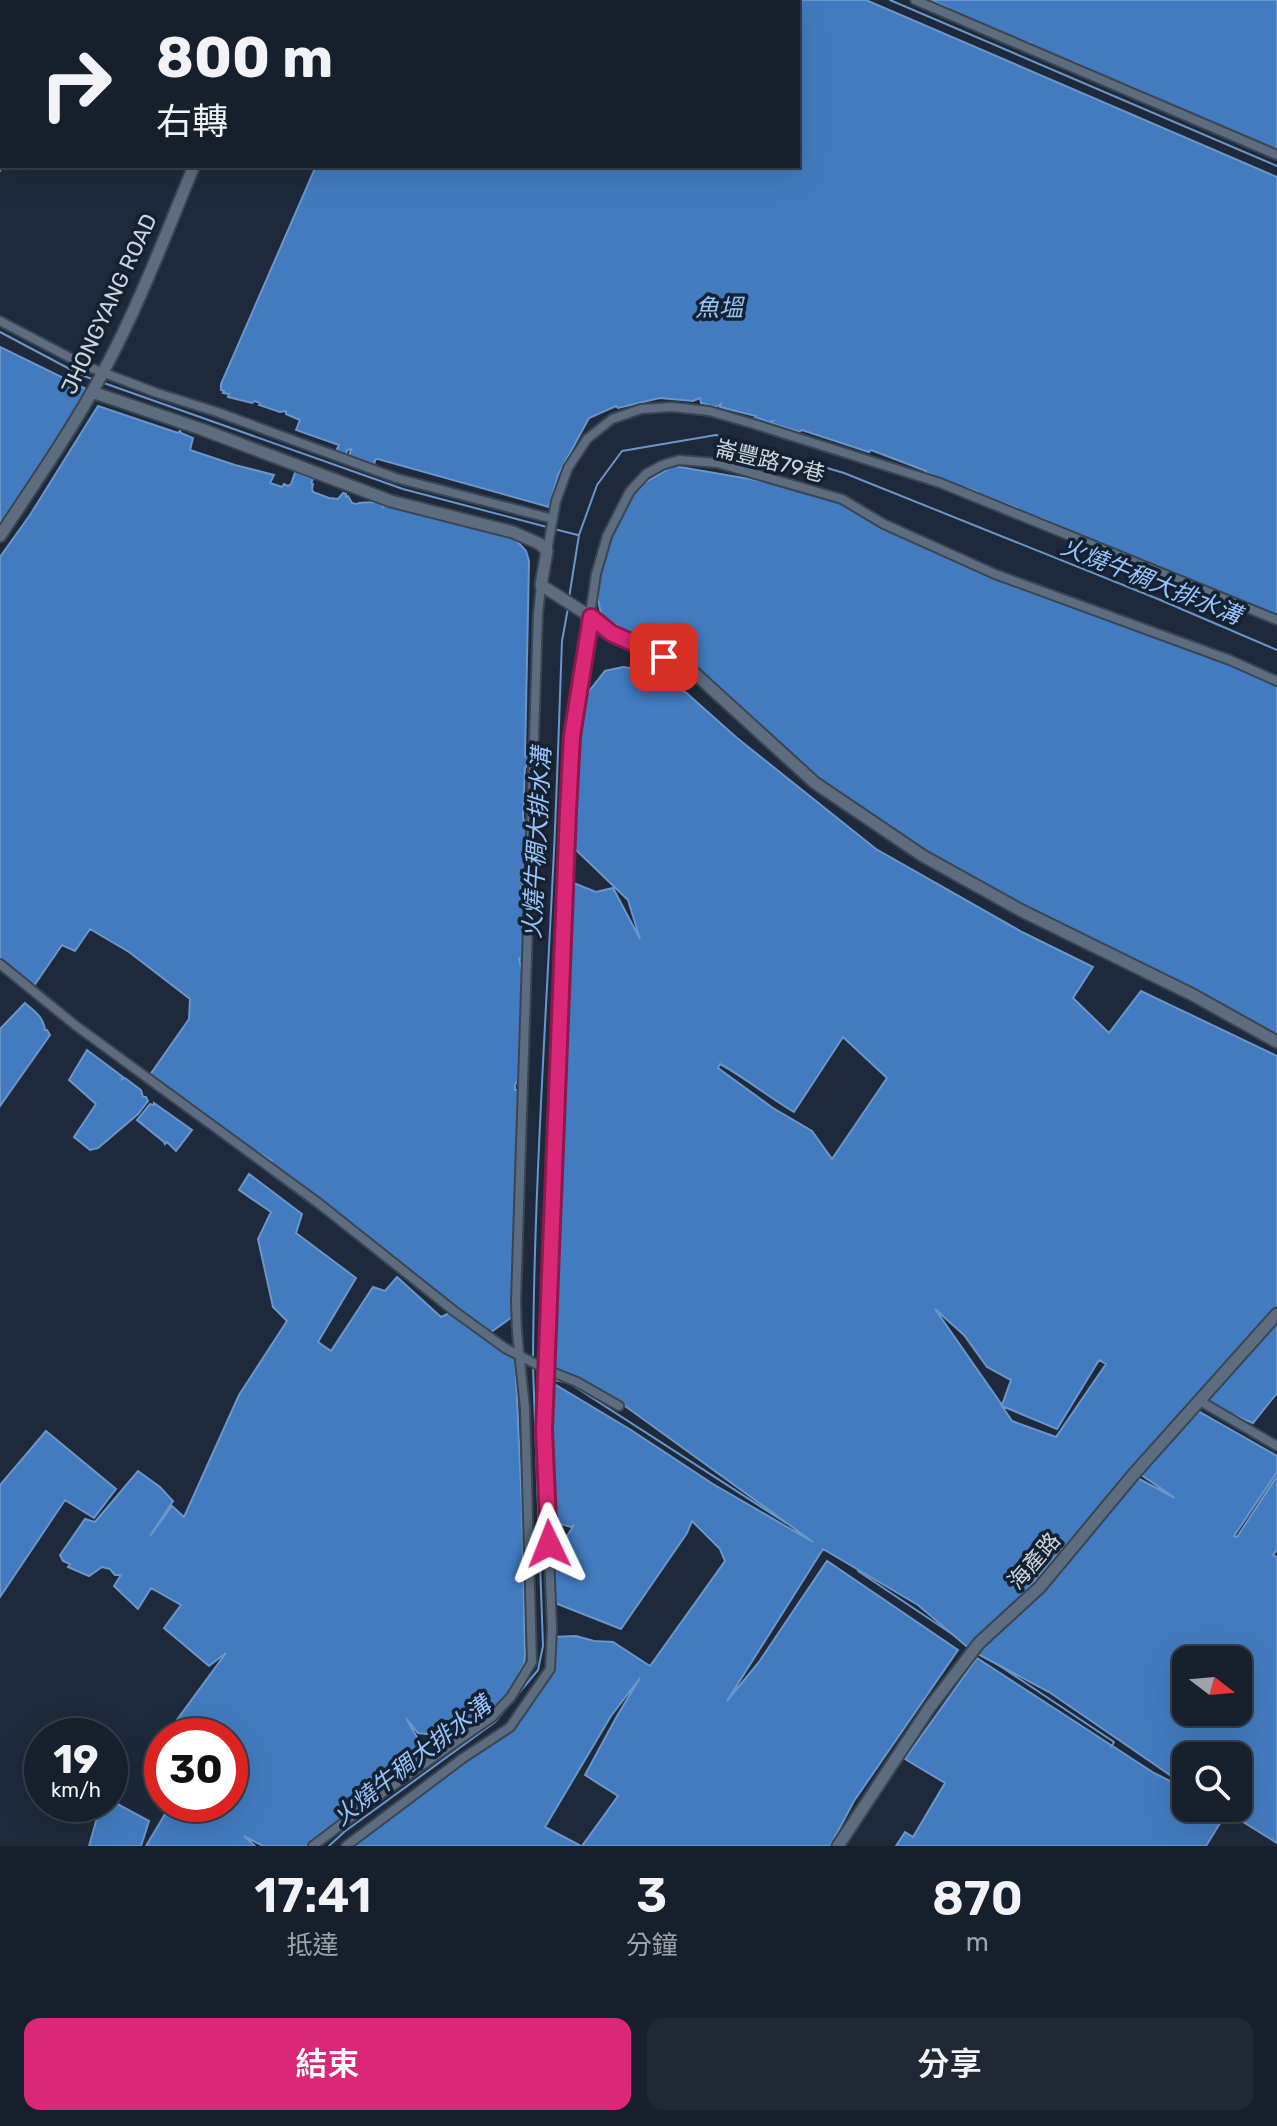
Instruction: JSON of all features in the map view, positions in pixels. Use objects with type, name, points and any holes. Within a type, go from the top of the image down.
[{"type":"street","points":[[915,0],[1277,155]]},
{"type":"street","name":"JHONGYANG ROAD","points":[[0,536],[67,434],[103,372],[193,168]]},
{"type":"street","points":[[0,321],[86,366],[396,478],[553,519]]},
{"type":"street","points":[[92,392],[201,429],[391,501],[513,532],[540,544],[547,551]]},
{"type":"street","points":[[313,1846],[385,1791],[492,1717],[511,1697],[532,1662],[525,1408],[516,1301],[538,614],[556,501],[568,468],[587,439],[612,419],[641,409],[672,407],[709,411],[940,483],[1277,620]]},
{"type":"street","name":"崙豐路79巷","points":[[346,1846],[463,1758],[510,1727],[550,1669],[552,1629],[544,1430],[572,736],[596,574],[607,536],[630,491],[646,474],[679,460],[717,463],[842,499],[884,524],[995,574],[1230,660],[1277,681]]},
{"type":"street","points":[[541,585],[611,633],[691,670],[815,783],[923,856],[1020,910],[1193,995],[1277,1042]]},
{"type":"street","points":[[0,964],[75,1025],[317,1202],[454,1311],[520,1357],[577,1382],[619,1406]]},
{"type":"street","name":"海產路","points":[[838,1846],[930,1707],[979,1643],[1040,1587],[1133,1475],[1277,1314]]},
{"type":"street","points":[[1200,1401],[1277,1446]]},
{"type":"water","name":"魚塭","points":[[800,0],[866,0],[1277,177],[1277,616],[1274,618],[1197,582],[1156,569],[1157,566],[1146,565],[1149,563],[1144,560],[1141,564],[1109,549],[1111,547],[1107,549],[1100,542],[1097,544],[1041,518],[1039,520],[1017,511],[1017,508],[871,450],[869,452],[802,430],[799,432],[771,423],[773,421],[720,407],[721,404],[716,407],[701,403],[700,398],[693,401],[660,398],[616,406],[589,418],[558,475],[549,507],[378,459],[374,463],[376,466],[349,457],[351,449],[347,450],[346,456],[336,452],[339,452],[339,445],[296,430],[300,420],[286,414],[286,411],[280,412],[255,401],[252,403],[228,397],[229,394],[221,390],[315,168],[800,168]]},
{"type":"water","points":[[930,0],[1277,0],[1277,150],[1270,147],[1268,150],[1125,84],[1123,86],[1074,62],[1068,63],[1064,58],[1030,47],[1030,43],[1028,45],[997,29],[989,29],[950,12],[948,8]]},
{"type":"water","points":[[0,347],[92,392],[0,532]]},
{"type":"water","points":[[98,406],[178,433],[180,431],[193,438],[190,450],[274,475],[270,483],[282,487],[291,484],[296,470],[313,479],[313,492],[329,498],[338,499],[343,493],[352,503],[378,501],[383,507],[387,504],[515,539],[526,551],[529,561],[525,756],[530,757],[525,768],[523,817],[528,822],[528,839],[525,842],[526,887],[521,887],[525,897],[523,959],[519,958],[522,972],[518,1081],[515,1084],[515,1090],[518,1090],[512,1317],[487,1335],[515,1354],[522,1509],[524,1664],[502,1706],[471,1722],[461,1738],[418,1733],[406,1718],[430,1760],[309,1846],[263,1846],[244,1836],[255,1846],[146,1846],[160,1822],[248,1822],[248,1718],[178,1718],[226,1653],[209,1666],[164,1628],[181,1605],[151,1588],[138,1609],[114,1586],[121,1575],[102,1567],[89,1576],[68,1567],[70,1564],[63,1561],[60,1555],[85,1519],[95,1522],[138,1471],[173,1501],[150,1536],[172,1506],[184,1517],[239,1395],[287,1321],[273,1307],[258,1239],[271,1212],[239,1190],[249,1174],[302,1214],[296,1233],[356,1278],[318,1342],[331,1351],[373,1287],[385,1291],[397,1277],[441,1317],[454,1311],[482,1330],[268,1172],[272,1161],[241,1145],[239,1139],[227,1132],[220,1135],[145,1082],[189,1019],[190,999],[129,952],[90,929],[75,951],[62,945],[31,990],[0,966],[0,557]]},
{"type":"water","points":[[674,466],[779,484],[844,502],[884,529],[972,567],[1217,659],[1277,685],[1277,1042],[955,874],[834,788],[828,796],[673,656],[602,617],[595,588],[610,523],[632,490]]},
{"type":"water","points":[[623,667],[664,673],[737,738],[876,849],[1022,932],[1093,967],[1073,998],[1109,1033],[1141,991],[1277,1056],[1277,1393],[1253,1423],[1200,1401],[1135,1467],[982,1640],[1034,1590],[1132,1475],[1175,1498],[1140,1474],[1198,1411],[1277,1456],[1277,1472],[1234,1536],[1237,1537],[1277,1476],[1277,1550],[1273,1555],[1277,1557],[1277,1843],[1243,1822],[1252,1822],[1252,1742],[1172,1742],[1172,1776],[1049,1692],[972,1651],[918,1605],[823,1549],[727,1701],[759,1662],[827,1561],[958,1650],[854,1801],[830,1846],[582,1846],[618,1796],[585,1775],[640,1678],[611,1716],[545,1827],[581,1846],[346,1846],[510,1727],[547,1673],[551,1637],[576,1636],[613,1642],[650,1666],[725,1561],[720,1549],[692,1521],[687,1533],[621,1629],[555,1603],[554,1530],[567,1536],[574,1525],[552,1522],[546,1379],[713,1484],[813,1542],[625,1406],[551,1372],[571,882],[596,892],[613,888],[640,939],[628,900],[573,847],[573,814],[568,811],[583,699],[605,671]],"holes":[[[843,1037],[887,1078],[832,1159],[812,1131],[773,1108],[718,1068],[720,1064],[794,1112]],[[935,1309],[964,1335],[987,1367],[1011,1380],[1002,1405]],[[1099,1360],[1106,1364],[1056,1437],[1012,1421],[1002,1406],[1057,1429]]]},
{"type":"water","points":[[25,1003],[40,1018],[50,1035],[0,1106],[0,1029]]},
{"type":"water","points":[[87,1050],[122,1079],[141,1090],[148,1101],[138,1114],[98,1148],[90,1150],[74,1137],[96,1104],[69,1080]]},
{"type":"water","points":[[154,1103],[192,1130],[176,1151],[137,1120]]},
{"type":"water","points":[[46,1431],[116,1489],[94,1518],[65,1500],[0,1597],[0,1485]]},
{"type":"water","points":[[977,1658],[1172,1782],[1172,1822],[1221,1822],[1206,1846],[896,1846],[905,1832],[913,1837],[945,1783],[905,1759]]},
{"type":"water","points":[[128,1810],[149,1822],[141,1846],[89,1846],[96,1822],[128,1822]]},
{"type":"waterway","points":[[890,0],[1277,166]]},
{"type":"waterway","points":[[0,332],[95,380]]},
{"type":"waterway","points":[[101,382],[403,489],[547,527]]},
{"type":"waterway","name":"火燒牛稠大排水溝","points":[[569,598],[579,535],[597,485],[622,451],[716,435],[844,473],[1277,650]]},
{"type":"waterway","points":[[554,529],[578,535]]},
{"type":"waterway","name":"火燒牛稠大排水溝","points":[[533,1360],[562,641],[568,608]]},
{"type":"waterway","name":"火燒牛稠大排水溝","points":[[514,1699],[538,1670],[543,1646],[533,1367]]},
{"type":"waterway","points":[[550,1379],[569,1383],[786,1523]]},
{"type":"waterway","points":[[858,1571],[952,1634]]},
{"type":"waterway","points":[[997,1664],[1114,1742],[1111,1747]]},
{"type":"waterway","name":"火燒牛稠大排水溝","points":[[329,1846],[495,1722],[510,1704]]},
{"type":"route","points":[[549,1544],[544,1430],[568,811],[572,736],[591,617],[611,633],[664,657]]}]
